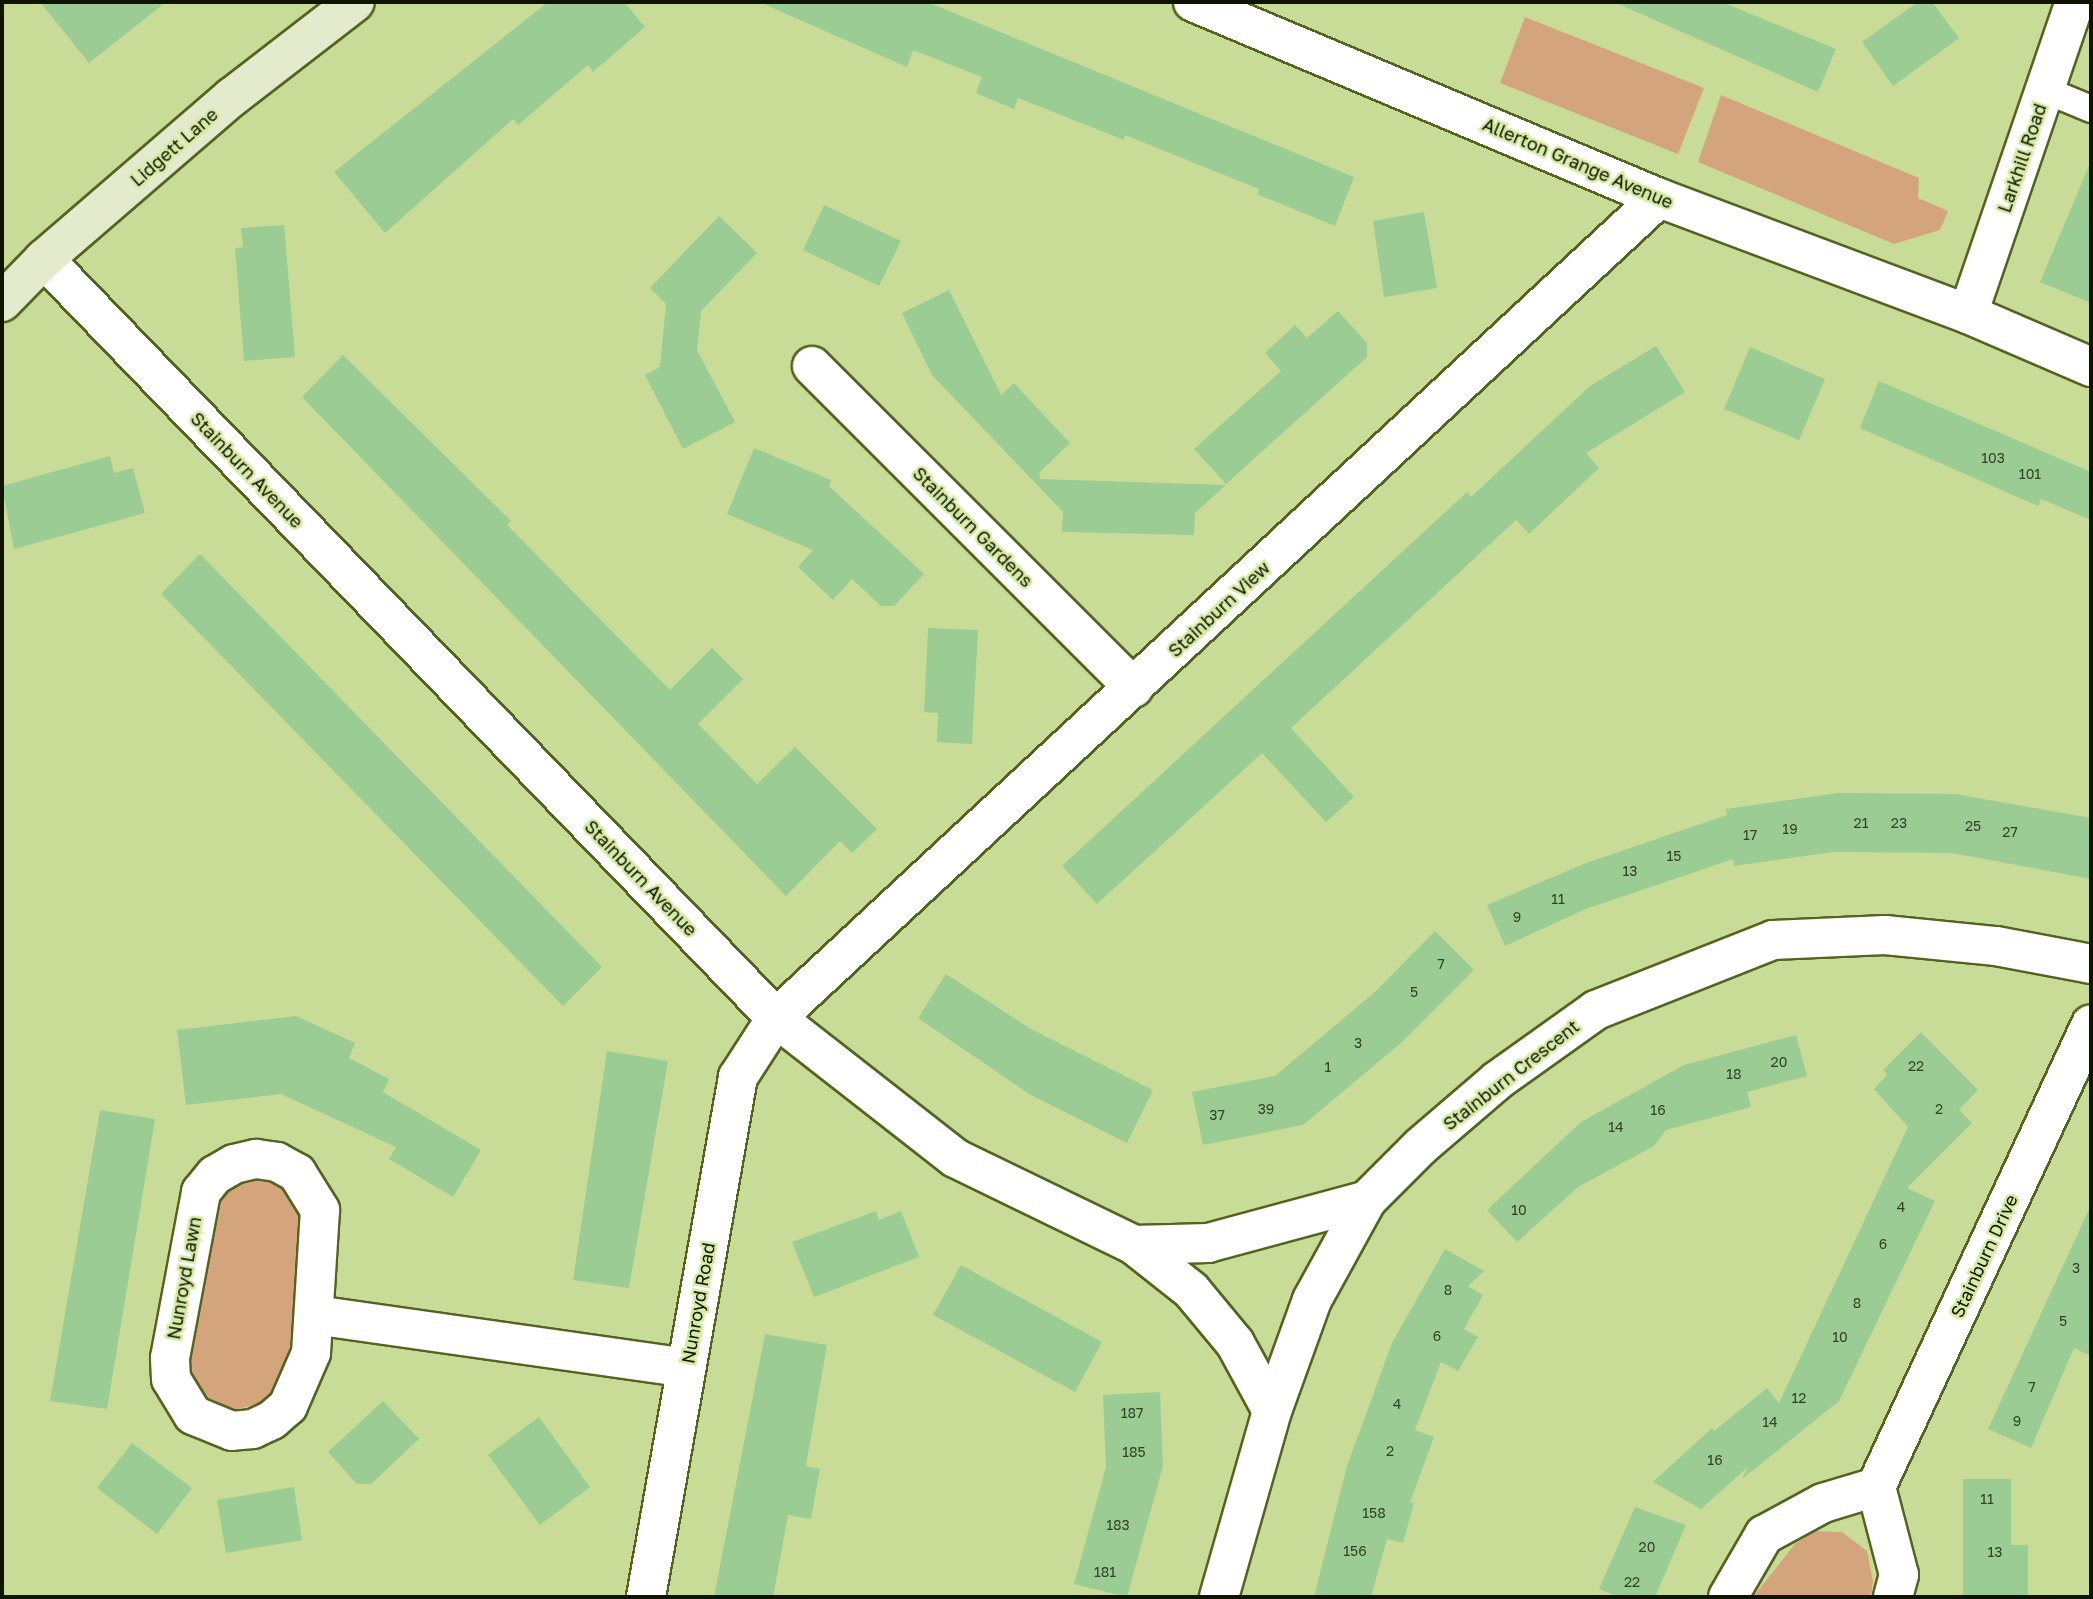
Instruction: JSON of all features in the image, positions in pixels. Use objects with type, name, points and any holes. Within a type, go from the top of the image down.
[{"type":"street","name":"Lidgett Lane","points":[[2,302],[44,259],[232,97],[355,2]]},
{"type":"street","name":"Allerton Grange Avenue","points":[[1193,2],[1659,198],[1968,314],[2091,366]]},
{"type":"street","name":"Larkhill Road","points":[[1968,314],[2075,2]]},
{"type":"street","name":"Stainburn View","points":[[776,1018],[1659,198]]},
{"type":"street","name":"Stainburn Avenue","points":[[44,259],[776,1018],[955,1158],[1134,1245],[1208,1243],[1367,1200]]},
{"type":"street","name":"Stainburn Gardens","points":[[812,366],[1134,688]]},
{"type":"street","name":"Stainburn Crescent","points":[[1219,1597],[1272,1411],[1312,1300],[1367,1200],[1498,1080],[1595,1010],[1773,940],[1885,934],[1996,946],[2091,964]]},
{"type":"street","name":"Nunroyd Road","points":[[646,1597],[738,1077],[776,1018]]},
{"type":"street","name":"Stainburn Drive","points":[[1876,1488],[2091,1024]]},
{"type":"street","name":"Nunroyd Lawn","points":[[256,1159],[287,1168],[312,1189],[320,1210],[322,1232],[314,1315],[311,1353],[298,1387],[272,1420],[253,1429],[221,1429],[193,1415],[179,1399],[171,1379],[170,1358],[194,1213],[201,1192],[215,1175],[234,1164],[256,1159]]},
{"type":"street","points":[[1134,1245],[1191,1290],[1226,1332],[1272,1411]]},
{"type":"street","points":[[314,1315],[686,1368]]},
{"type":"street","points":[[1728,1597],[1764,1535],[1823,1503],[1876,1488],[1899,1575],[1893,1597]]},
{"type":"lane","points":[[2045,90],[2091,109]]},
{"type":"shaded area","points":[[1525,17],[1704,88],[1678,154],[1500,83]]},
{"type":"shaded area","points":[[1721,95],[1919,178],[1918,198],[1948,211],[1940,230],[1894,244],[1698,162]]},
{"type":"shaded area","points":[[259,1176],[289,1186],[307,1228],[287,1363],[276,1392],[265,1402],[234,1410],[206,1397],[190,1369],[191,1353],[219,1200],[243,1179]]},
{"type":"shaded area","points":[[1815,1531],[1842,1532],[1867,1551],[1873,1581],[1871,1597],[1753,1597],[1795,1544]]},
{"type":"building","points":[[40,2],[166,2],[89,63]]},
{"type":"building","points":[[548,2],[624,2],[645,27],[593,72],[588,65],[518,125],[513,119],[385,233],[334,172]]},
{"type":"building","points":[[759,2],[927,2],[1354,177],[1335,226],[1257,194],[1259,189],[1125,135],[1124,140],[1018,98],[1014,109],[976,93],[982,77],[913,50],[907,67]]},
{"type":"building","points":[[1614,2],[1722,2],[1836,49],[1818,92]]},
{"type":"building","points":[[1918,2],[1932,2],[1959,38],[1893,86],[1862,42]]},
{"type":"building","points":[[2091,161],[2091,303],[2040,282]]},
{"type":"building","points":[[824,205],[901,241],[879,286],[803,250]]},
{"type":"building","points":[[1424,212],[1437,288],[1384,297],[1373,221]]},
{"type":"building","points":[[719,216],[757,253],[701,311],[697,350],[735,422],[683,449],[645,375],[660,367],[666,304],[650,288]]},
{"type":"building","points":[[284,225],[295,357],[244,361],[235,248],[243,247],[241,228]]},
{"type":"building","points":[[949,290],[1001,395],[1014,383],[1070,443],[1039,473],[1040,479],[1226,485],[1195,513],[1194,535],[1062,532],[1063,512],[932,375],[902,313]]},
{"type":"building","points":[[1338,311],[1367,343],[1367,357],[1226,484],[1194,449],[1281,371],[1265,353],[1295,325],[1307,338]]},
{"type":"building","points":[[1656,346],[1685,392],[1586,453],[1599,468],[1529,534],[1516,520],[1291,728],[1354,797],[1326,822],[1262,753],[1097,904],[1062,866],[1467,492],[1471,497],[1590,386]]},
{"type":"building","points":[[1750,347],[1825,379],[1799,440],[1724,409]]},
{"type":"building","points":[[343,355],[511,521],[507,525],[670,690],[712,648],[743,679],[698,724],[757,784],[795,747],[877,829],[852,853],[840,841],[786,896],[302,397]]},
{"type":"building","points":[[1879,381],[2091,472],[2091,520],[2041,499],[2038,506],[1860,428]]},
{"type":"building","points":[[754,448],[831,480],[829,486],[924,574],[894,606],[881,606],[852,579],[833,600],[798,567],[813,550],[727,514]]},
{"type":"building","points":[[110,456],[114,473],[133,468],[145,513],[14,549],[2,486]]},
{"type":"building","points":[[200,554],[602,967],[563,1006],[161,594]]},
{"type":"building","points":[[928,628],[978,630],[972,744],[937,742],[938,713],[924,712]]},
{"type":"building","points":[[1838,793],[1955,794],[2091,818],[2091,879],[1952,853],[1834,852],[1734,866],[1733,859],[1586,909],[1505,946],[1487,905],[1586,863],[1727,815],[1726,809]]},
{"type":"building","points":[[1435,931],[1474,970],[1401,1043],[1303,1125],[1203,1145],[1192,1092],[1275,1076],[1375,992]]},
{"type":"building","points":[[946,974],[1031,1029],[1153,1090],[1127,1143],[1029,1094],[918,1018]]},
{"type":"building","points":[[296,1016],[355,1043],[349,1058],[389,1079],[383,1092],[481,1150],[453,1197],[389,1159],[396,1147],[281,1094],[186,1105],[177,1030]]},
{"type":"building","points":[[1921,1032],[1978,1090],[1959,1110],[1972,1123],[1907,1188],[1935,1201],[1839,1401],[1742,1479],[1748,1467],[1701,1509],[1653,1482],[1712,1428],[1714,1431],[1767,1388],[1779,1403],[1908,1127],[1874,1089],[1887,1075],[1883,1070]]},
{"type":"building","points":[[1796,1035],[1807,1076],[1747,1092],[1751,1107],[1666,1130],[1654,1146],[1578,1187],[1517,1242],[1487,1210],[1581,1122],[1684,1065]]},
{"type":"building","points":[[607,1051],[668,1061],[629,1288],[573,1280]]},
{"type":"building","points":[[100,1110],[155,1119],[107,1409],[50,1401]]},
{"type":"building","points":[[2091,1205],[2091,1356],[2074,1348],[2031,1448],[1988,1429]]},
{"type":"building","points":[[876,1211],[879,1220],[901,1211],[919,1257],[814,1297],[792,1242]]},
{"type":"building","points":[[1445,1249],[1484,1271],[1468,1286],[1483,1295],[1464,1329],[1478,1337],[1458,1371],[1441,1362],[1415,1430],[1434,1437],[1410,1502],[1414,1503],[1403,1543],[1387,1539],[1371,1597],[1314,1597],[1347,1466],[1392,1343]]},
{"type":"building","points":[[961,1265],[1102,1342],[1075,1392],[933,1315]]},
{"type":"building","points":[[765,1334],[827,1345],[806,1466],[820,1469],[811,1519],[788,1515],[773,1597],[714,1597]]},
{"type":"building","points":[[1160,1392],[1163,1466],[1127,1597],[1074,1584],[1106,1467],[1103,1395]]},
{"type":"building","points":[[383,1401],[419,1439],[371,1484],[357,1484],[328,1452]]},
{"type":"building","points":[[539,1417],[590,1487],[540,1525],[488,1455]]},
{"type":"building","points":[[132,1443],[192,1488],[157,1534],[97,1488]]},
{"type":"building","points":[[1963,1479],[2011,1479],[2011,1545],[2028,1545],[2028,1597],[1963,1597]]},
{"type":"building","points":[[294,1487],[302,1540],[226,1553],[217,1500]]},
{"type":"building","points":[[1635,1507],[1686,1525],[1655,1597],[1619,1597],[1599,1589]]}]
